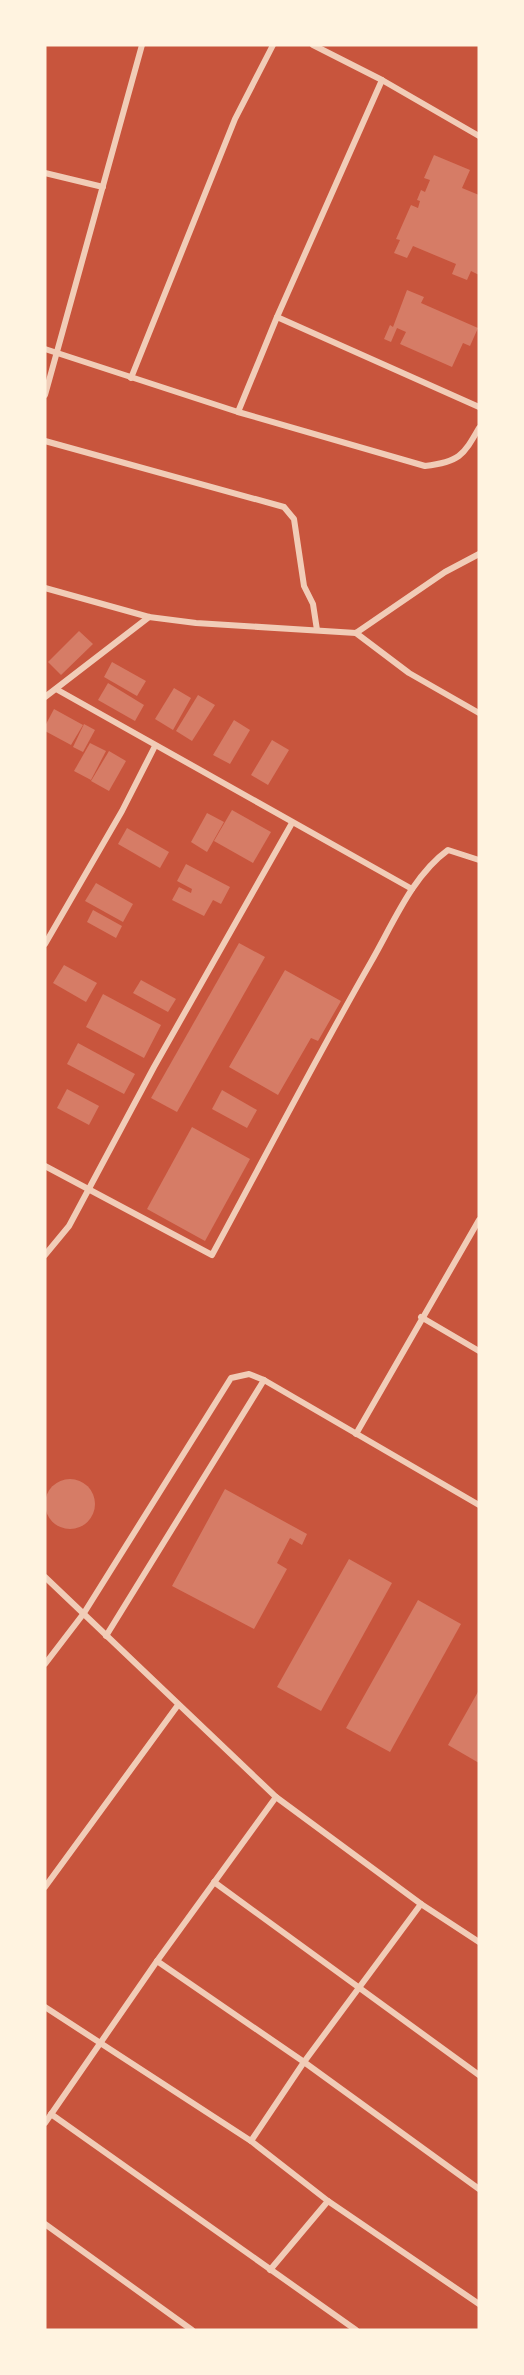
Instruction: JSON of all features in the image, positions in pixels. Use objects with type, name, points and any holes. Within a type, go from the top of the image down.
[{"type":"street","points":[[45,395],[142,45]]},
{"type":"street","points":[[131,378],[235,119],[273,45]]},
{"type":"street","points":[[313,45],[382,80],[479,136]]},
{"type":"street","points":[[238,412],[277,317],[382,80]]},
{"type":"street","points":[[45,173],[103,187]]},
{"type":"street","points":[[277,317],[479,407]]},
{"type":"street","points":[[45,349],[238,412],[425,466],[446,464],[465,453],[479,428]]},
{"type":"street","points":[[45,441],[284,507],[294,519],[304,586],[313,604],[317,630]]},
{"type":"street","points":[[356,633],[445,572],[479,554]]},
{"type":"street","points":[[45,588],[149,617],[196,623],[356,633],[409,673],[479,713]]},
{"type":"street","points":[[45,697],[149,617]]},
{"type":"street","points":[[56,689],[412,890]]},
{"type":"street","points":[[45,944],[122,811],[155,746]]},
{"type":"street","points":[[45,1255],[69,1226],[154,1066],[292,823]]},
{"type":"street","points":[[45,1166],[212,1255],[350,998],[412,890],[434,860],[448,850],[479,860]]},
{"type":"street","points":[[356,1434],[421,1317],[479,1220]]},
{"type":"street","points":[[421,1317],[479,1351]]},
{"type":"street","points":[[45,1664],[84,1613],[231,1378],[249,1374],[264,1380],[479,1505]]},
{"type":"street","points":[[106,1636],[264,1380]]},
{"type":"street","points":[[45,1577],[276,1797],[421,1904],[479,1942]]},
{"type":"street","points":[[45,1887],[178,1705]]},
{"type":"street","points":[[45,2123],[157,1961],[276,1797]]},
{"type":"street","points":[[214,1882],[479,2075]]},
{"type":"street","points":[[250,2141],[304,2062],[421,1904]]},
{"type":"street","points":[[157,1961],[304,2062],[479,2189]]},
{"type":"street","points":[[45,2007],[250,2141],[328,2201],[479,2304]]},
{"type":"street","points":[[51,2114],[351,2329]]},
{"type":"street","points":[[270,2270],[328,2201]]},
{"type":"street","points":[[45,2224],[192,2330]]},
{"type":"building","points":[[434,155],[470,170],[462,188],[479,195],[479,275],[471,271],[467,280],[452,274],[456,264],[413,246],[407,258],[394,253],[400,240],[396,239],[411,205],[418,208],[420,201],[417,200],[421,190],[425,192],[430,180],[424,178]]},
{"type":"building","points":[[407,290],[424,297],[421,303],[478,328],[470,346],[463,343],[452,367],[400,344],[406,332],[397,328],[391,342],[384,339],[390,325],[393,327]]},
{"type":"building","points":[[79,631],[93,644],[61,675],[48,662]]},
{"type":"building","points":[[112,662],[146,681],[137,696],[104,677]]},
{"type":"building","points":[[108,683],[144,705],[135,721],[98,700]]},
{"type":"building","points":[[174,688],[191,698],[173,730],[155,719]]},
{"type":"building","points":[[198,695],[215,705],[192,741],[176,731]]},
{"type":"building","points":[[54,709],[83,725],[71,745],[45,731],[45,726]]},
{"type":"building","points":[[234,720],[250,730],[230,764],[213,755]]},
{"type":"building","points":[[84,724],[95,730],[83,752],[73,747]]},
{"type":"building","points":[[272,740],[289,750],[268,785],[251,775]]},
{"type":"building","points":[[90,743],[106,751],[91,780],[74,771]]},
{"type":"building","points":[[109,751],[126,761],[109,791],[91,781]]},
{"type":"building","points":[[232,810],[271,832],[253,863],[214,841]]},
{"type":"building","points":[[207,813],[224,822],[207,852],[191,842]]},
{"type":"building","points":[[127,828],[169,852],[160,868],[118,844]]},
{"type":"building","points":[[186,864],[230,887],[221,904],[213,900],[204,916],[172,900],[179,887],[191,893],[192,889],[177,881]]},
{"type":"building","points":[[96,883],[133,904],[123,922],[85,901]]},
{"type":"building","points":[[93,910],[122,926],[116,938],[87,922]]},
{"type":"building","points":[[239,943],[265,957],[177,1112],[151,1098]]},
{"type":"building","points":[[64,965],[97,983],[86,1002],[53,983]]},
{"type":"building","points":[[285,970],[341,1001],[318,1041],[311,1038],[278,1095],[229,1067]]},
{"type":"building","points":[[141,980],[176,999],[168,1012],[133,993]]},
{"type":"building","points":[[103,994],[161,1025],[144,1058],[86,1027]]},
{"type":"building","points":[[78,1043],[135,1074],[124,1094],[67,1064]]},
{"type":"building","points":[[67,1089],[99,1106],[89,1125],[57,1108]]},
{"type":"building","points":[[222,1090],[257,1110],[247,1128],[212,1109]]},
{"type":"building","points":[[192,1127],[250,1159],[205,1241],[147,1209]]},
{"type":"building","points":[[70,1479],[88,1486],[95,1504],[88,1522],[70,1529],[52,1522],[45,1504],[52,1486]]},
{"type":"building","points":[[225,1489],[307,1534],[302,1545],[290,1538],[277,1563],[287,1569],[254,1629],[172,1586]]},
{"type":"building","points":[[349,1559],[392,1583],[321,1711],[277,1687]]},
{"type":"building","points":[[418,1600],[461,1624],[390,1752],[346,1728]]},
{"type":"building","points":[[479,1690],[479,1763],[448,1745]]}]
